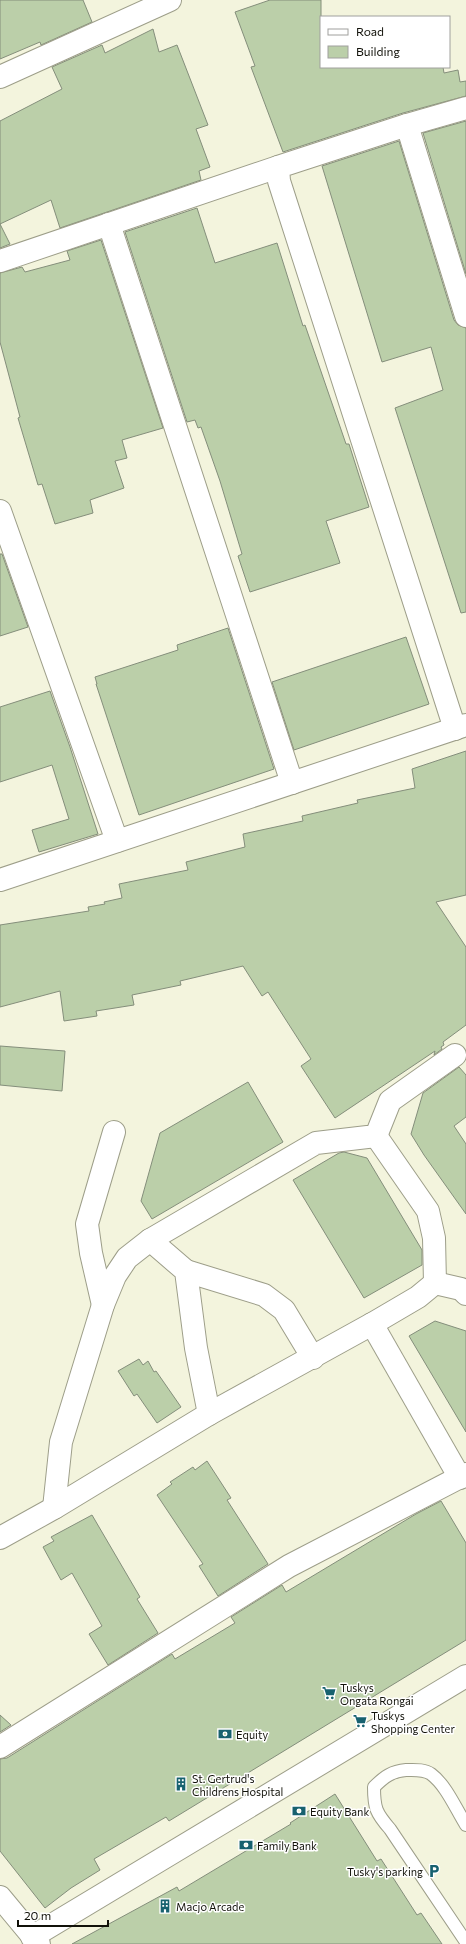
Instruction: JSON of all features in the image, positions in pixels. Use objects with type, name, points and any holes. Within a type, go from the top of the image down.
[{"type":"street","points":[[0,77],[170,0]]},
{"type":"street","points":[[0,261],[407,124],[466,108]]},
{"type":"street","points":[[407,124],[466,316]]},
{"type":"street","points":[[0,880],[461,727],[279,181],[278,167]]},
{"type":"street","points":[[109,224],[292,783]]},
{"type":"street","points":[[0,511],[116,841]]},
{"type":"street","points":[[376,1136],[390,1101],[455,1055]]},
{"type":"street","points":[[103,1305],[91,1253],[87,1224],[114,1132]]},
{"type":"street","points":[[54,1508],[61,1442],[103,1305],[115,1276],[127,1258],[150,1240],[316,1143],[376,1136]]},
{"type":"street","points":[[376,1136],[428,1211],[434,1238],[435,1283]]},
{"type":"street","points":[[150,1240],[186,1272],[264,1295],[275,1301],[284,1310],[313,1358]]},
{"type":"street","points":[[186,1272],[196,1348],[209,1414]]},
{"type":"street","points":[[435,1283],[461,1289],[466,1294]]},
{"type":"street","points":[[0,1538],[54,1508],[209,1414],[313,1358],[372,1324],[418,1297],[435,1283]]},
{"type":"street","points":[[0,1746],[289,1566],[463,1476],[372,1324]]},
{"type":"street","points":[[0,1897],[35,1940],[466,1676]]},
{"type":"lane","points":[[466,1825],[441,1784],[430,1773],[417,1770],[401,1770],[386,1775],[374,1787],[374,1805],[379,1815],[466,1942]]},
{"type":"building","points":[[0,0],[83,0],[92,22],[41,45],[40,42],[0,59]]},
{"type":"building","points":[[270,0],[321,0],[320,68],[443,68],[444,73],[458,70],[460,82],[466,81],[466,96],[403,113],[283,152],[251,67],[255,66],[235,12]]},
{"type":"building","points":[[153,29],[159,52],[177,45],[208,125],[196,129],[210,167],[199,171],[201,180],[60,228],[51,200],[0,224],[0,121],[62,89],[52,67],[102,45],[105,53]]},
{"type":"building","points":[[466,121],[466,274],[423,133]]},
{"type":"building","points":[[399,141],[454,320],[458,325],[466,328],[466,612],[461,613],[395,408],[443,390],[431,347],[382,362],[322,166]]},
{"type":"building","points":[[197,208],[215,263],[277,243],[303,326],[305,325],[346,444],[349,444],[369,507],[326,521],[340,563],[250,592],[238,556],[242,554],[220,481],[201,427],[198,428],[195,420],[187,422],[125,232]]},
{"type":"building","points":[[0,224],[10,244],[0,248]]},
{"type":"building","points":[[101,240],[163,428],[122,440],[127,458],[115,461],[124,488],[90,500],[93,513],[55,524],[42,484],[38,485],[18,418],[20,417],[0,342],[0,273],[22,267],[25,272],[70,260],[67,251]]},
{"type":"building","points":[[0,554],[2,554],[28,627],[0,636]]},
{"type":"building","points":[[228,628],[274,769],[139,815],[95,677],[178,650],[177,645]]},
{"type":"building","points":[[406,637],[429,704],[294,750],[272,682]]},
{"type":"building","points":[[50,691],[98,834],[39,852],[32,830],[69,819],[52,765],[0,782],[0,707]]},
{"type":"building","points":[[466,751],[466,895],[436,902],[466,947],[466,1025],[443,1042],[444,1045],[441,1047],[442,1049],[434,1055],[435,1051],[335,1118],[301,1066],[311,1059],[268,992],[262,996],[243,966],[180,981],[181,985],[132,995],[134,1005],[96,1011],[97,1016],[64,1021],[60,991],[0,1007],[0,925],[89,911],[88,907],[105,904],[104,902],[122,898],[119,884],[188,870],[186,862],[245,847],[243,834],[303,821],[302,816],[358,803],[357,800],[415,788],[412,769]]},
{"type":"building","points":[[0,1046],[65,1051],[62,1091],[0,1085]]},
{"type":"building","points":[[459,1067],[466,1075],[466,1117],[454,1126],[466,1144],[466,1214],[411,1134],[423,1093]]},
{"type":"building","points":[[248,1082],[283,1142],[152,1219],[141,1201],[160,1133]]},
{"type":"building","points":[[344,1152],[367,1158],[422,1250],[422,1265],[364,1298],[293,1180],[339,1153]]},
{"type":"building","points":[[435,1321],[466,1331],[466,1432],[409,1336]]},
{"type":"building","points":[[139,1359],[143,1365],[148,1361],[154,1372],[156,1371],[181,1407],[157,1423],[137,1394],[134,1396],[118,1371]]},
{"type":"building","points":[[207,1461],[231,1498],[227,1500],[268,1564],[218,1596],[199,1566],[203,1564],[157,1495],[172,1484],[170,1482],[193,1467],[195,1470]]},
{"type":"building","points":[[441,1501],[466,1543],[466,1640],[169,1821],[166,1817],[94,1859],[100,1870],[71,1888],[45,1908],[0,1851],[0,1759],[7,1758],[172,1654],[175,1659],[235,1623],[231,1617],[282,1585],[286,1592],[416,1514]]},
{"type":"building","points":[[92,1515],[140,1597],[137,1599],[158,1633],[108,1665],[89,1634],[102,1626],[72,1573],[61,1580],[43,1547],[54,1541],[51,1537]]},
{"type":"building","points":[[0,1715],[11,1725],[0,1732]]},
{"type":"building","points":[[335,1794],[377,1861],[381,1859],[417,1915],[421,1913],[442,1944],[72,1944],[177,1887],[179,1891],[291,1824],[290,1823]]},
{"type":"place","name":"Tuskys Ongata Rongai","points":[[329,1693]]},
{"type":"place","name":"Tuskys Shopping Center","points":[[360,1721]]},
{"type":"place","name":"Equity","points":[[225,1734]]},
{"type":"place","name":"St. Gertrud's Childrens Hospital","points":[[181,1784]]},
{"type":"place","name":"Equity Bank","points":[[299,1811]]},
{"type":"place","name":"Family Bank","points":[[246,1845]]},
{"type":"place","name":"Tusky's parking","points":[[434,1871]]},
{"type":"place","name":"Macjo Arcade","points":[[165,1906]]}]
